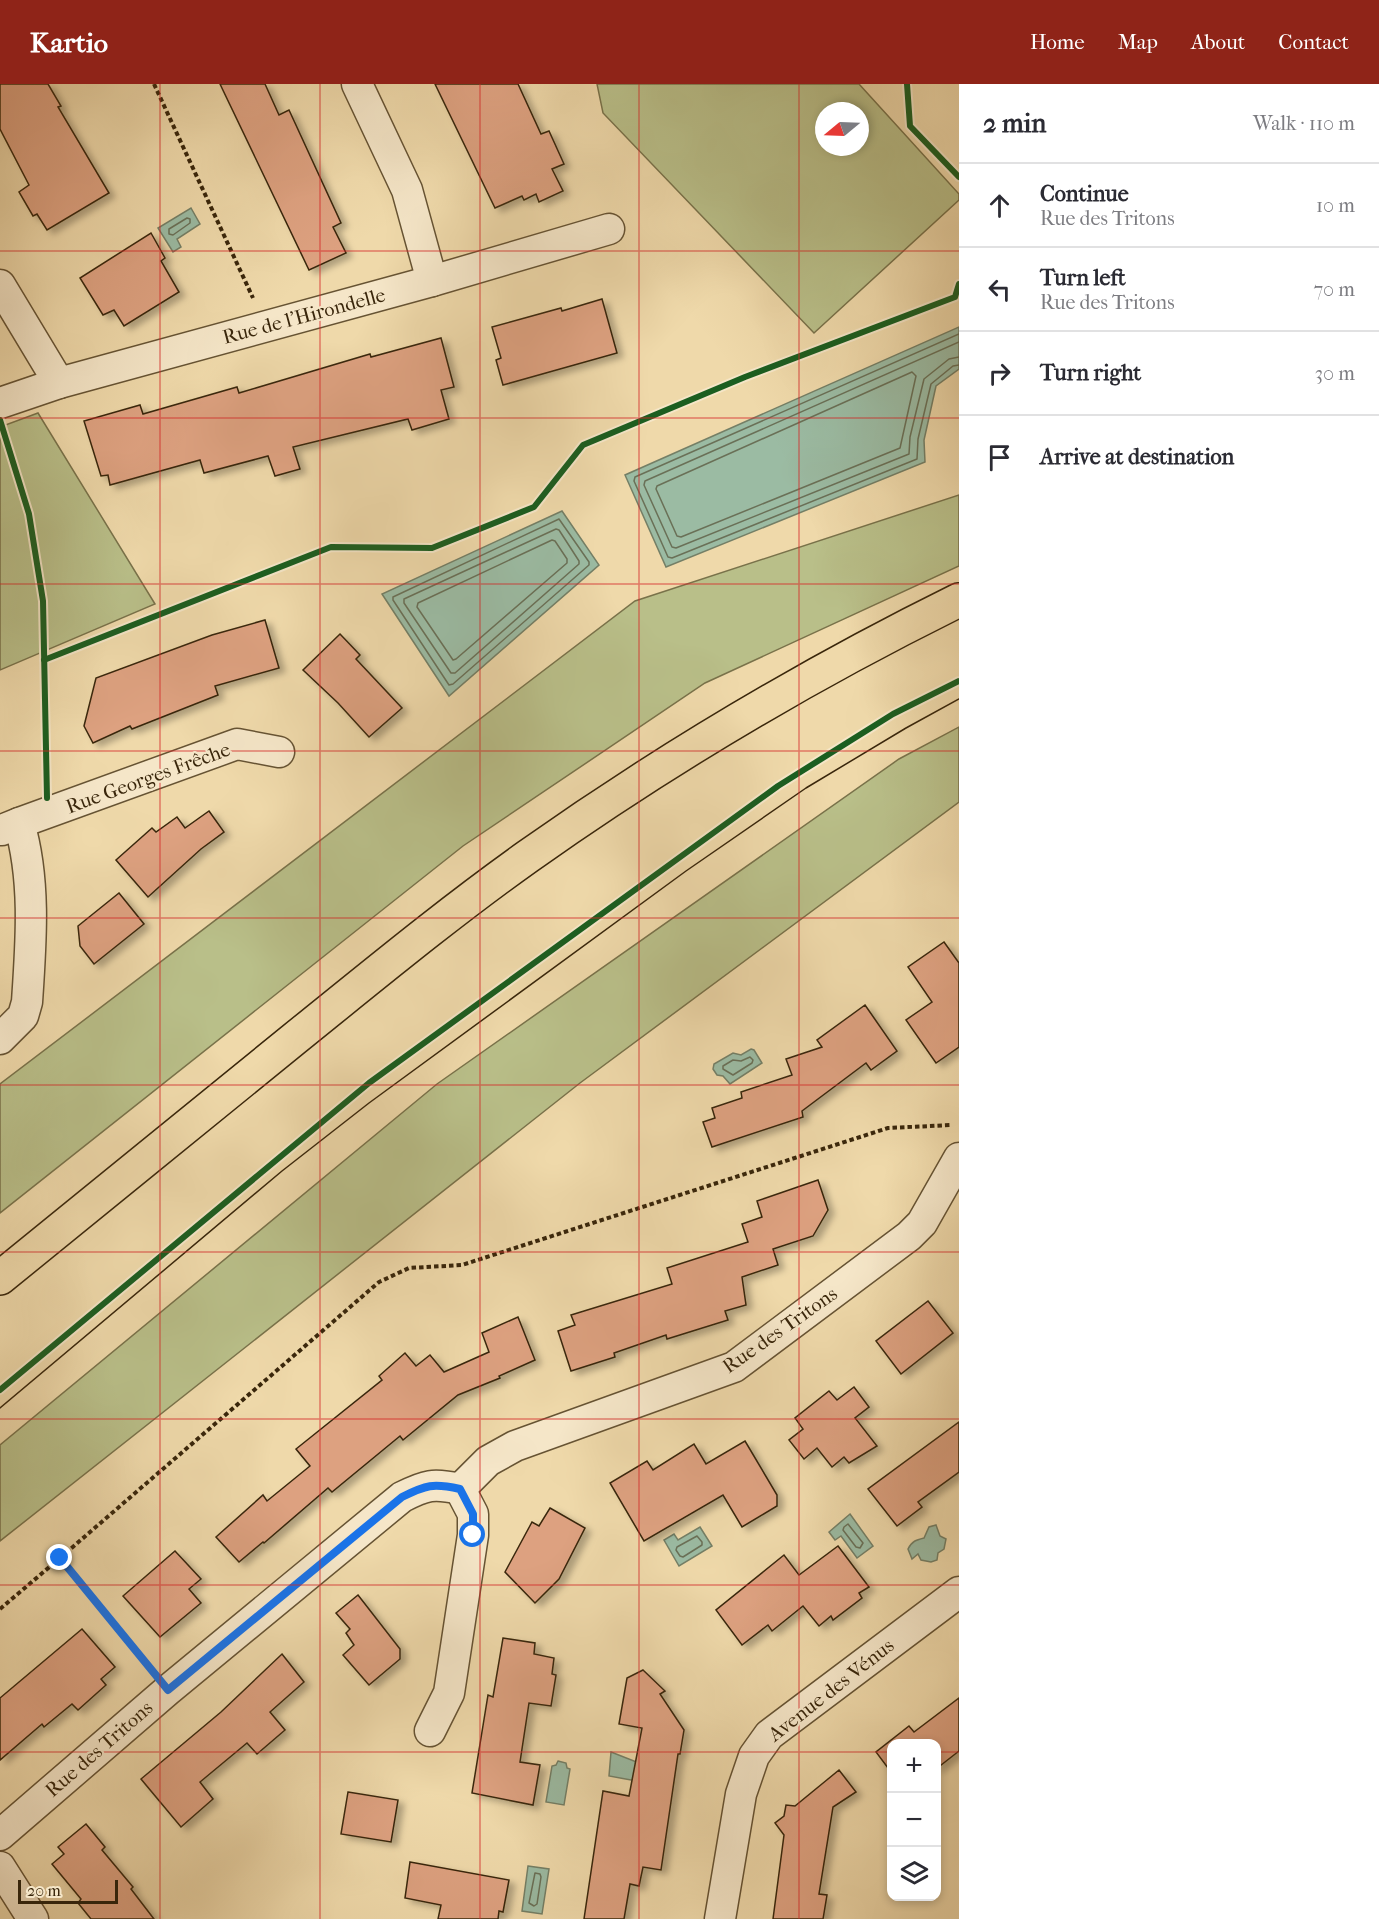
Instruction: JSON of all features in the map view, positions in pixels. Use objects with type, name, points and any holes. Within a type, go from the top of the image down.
[{"type":"main road","points":[[0,1278],[400,954],[526,858],[655,770],[743,717],[874,642],[959,600]]},
{"type":"street","points":[[357,84],[407,190],[432,280]]},
{"type":"street","name":"Rue de l'Hirondelle","points":[[0,404],[59,383],[609,229]]},
{"type":"street","points":[[0,285],[59,383]]},
{"type":"street","name":"Rue Georges Frêche","points":[[0,1039],[23,1016],[27,1002],[30,900],[27,849],[10,827],[237,744],[279,752]]},
{"type":"street","name":"Rue des Tritons","points":[[0,1835],[168,1690],[402,1497],[422,1487],[440,1485],[460,1489],[488,1461],[515,1446],[734,1367],[909,1236],[922,1223],[959,1158]]},
{"type":"street","points":[[430,1731],[449,1693],[473,1535],[473,1514],[460,1489]]},
{"type":"street","name":"Avenue des Vénus","points":[[720,1919],[741,1794],[754,1756],[769,1736],[959,1592]]},
{"type":"street","points":[[0,1867],[33,1919]]},
{"type":"path","points":[[154,84],[266,326]]},
{"type":"path","points":[[907,84],[910,126],[959,177]]},
{"type":"path","points":[[44,660],[331,547],[432,548],[534,507],[583,445],[745,377],[957,298],[959,284]]},
{"type":"path","points":[[0,1609],[379,1282],[409,1268],[462,1265],[888,1128],[959,1124]]},
{"type":"path","points":[[60,1558],[168,1690]]},
{"type":"shaded area","points":[[597,84],[859,84],[959,194],[959,200],[814,333],[603,113]]},
{"type":"shaded area","points":[[38,413],[155,604],[0,670],[0,427]]},
{"type":"shaded area","points":[[959,495],[959,566],[705,683],[463,846],[0,1213],[0,1084],[635,601]]},
{"type":"shaded area","points":[[959,727],[959,802],[580,1083],[0,1541],[0,1445],[437,1084],[899,759]]},
{"type":"water","points":[[191,208],[200,224],[177,239],[181,247],[173,252],[158,228]]},
{"type":"water","points":[[959,327],[959,369],[936,386],[924,440],[925,462],[666,567],[625,475]]},
{"type":"water","points":[[562,511],[599,565],[449,696],[382,594]]},
{"type":"water","points":[[751,1049],[762,1063],[730,1084],[723,1076],[717,1075],[713,1069],[714,1064],[733,1053],[741,1055]]},
{"type":"water","points":[[850,1514],[873,1546],[857,1558],[841,1536],[835,1540],[829,1532]]},
{"type":"water","points":[[936,1525],[940,1536],[946,1539],[944,1549],[938,1553],[937,1560],[931,1562],[921,1560],[918,1554],[912,1559],[908,1549],[910,1546],[915,1541],[924,1538],[929,1527]]},
{"type":"water","points":[[700,1527],[712,1546],[679,1566],[664,1540],[674,1534],[678,1540]]},
{"type":"water","points":[[611,1752],[652,1768],[642,1782],[609,1776]]},
{"type":"water","points":[[558,1761],[566,1763],[567,1768],[570,1769],[564,1805],[546,1802],[552,1766]]},
{"type":"water","points":[[528,1866],[549,1869],[542,1914],[522,1911]]},
{"type":"building","points":[[0,84],[48,84],[61,106],[58,107],[109,193],[47,230],[37,214],[33,216],[19,192],[29,185],[0,129]]},
{"type":"building","points":[[220,84],[265,84],[279,115],[289,110],[341,223],[333,227],[346,253],[309,270]]},
{"type":"building","points":[[435,84],[518,84],[541,134],[549,131],[564,164],[552,169],[563,191],[539,202],[536,194],[524,200],[522,196],[495,208]]},
{"type":"building","points":[[151,233],[165,258],[161,261],[179,292],[124,326],[114,310],[103,315],[80,278]]},
{"type":"building","points":[[602,299],[617,353],[503,385],[496,360],[501,358],[492,327]]},
{"type":"building","points":[[441,338],[454,387],[441,390],[449,419],[412,430],[408,419],[293,447],[300,469],[275,476],[268,456],[204,473],[200,460],[110,485],[108,475],[101,476],[84,421],[140,405],[143,414],[237,387],[239,393],[370,354],[371,357]]},
{"type":"building","points":[[265,620],[279,668],[215,686],[218,695],[132,729],[130,726],[93,743],[84,726],[96,678],[212,635]]},
{"type":"building","points":[[340,634],[360,655],[356,659],[402,708],[369,737],[303,670]]},
{"type":"building","points":[[209,811],[224,832],[201,849],[148,897],[116,860],[152,828],[156,832],[177,817],[185,828]]},
{"type":"building","points":[[119,893],[144,924],[94,964],[80,946],[78,926]]},
{"type":"building","points":[[944,942],[959,963],[959,1047],[936,1063],[906,1020],[932,1002],[908,967]]},
{"type":"building","points":[[865,1005],[897,1051],[871,1070],[866,1063],[802,1111],[803,1117],[712,1147],[703,1122],[715,1118],[712,1108],[742,1098],[741,1092],[792,1075],[786,1059],[822,1047],[817,1040]]},
{"type":"building","points":[[818,1180],[828,1210],[813,1236],[773,1249],[778,1265],[742,1277],[746,1305],[725,1311],[728,1320],[667,1339],[666,1335],[614,1353],[615,1357],[571,1371],[558,1331],[575,1325],[571,1315],[672,1284],[667,1268],[748,1242],[742,1224],[762,1217],[757,1201]]},
{"type":"building","points":[[928,1301],[953,1333],[901,1374],[876,1341]]},
{"type":"building","points":[[518,1317],[535,1360],[499,1376],[500,1378],[458,1395],[403,1440],[400,1436],[332,1492],[328,1488],[239,1562],[216,1537],[263,1495],[267,1501],[310,1466],[296,1449],[382,1380],[379,1376],[405,1353],[416,1366],[430,1355],[444,1372],[489,1352],[482,1333]]},
{"type":"building","points":[[854,1387],[869,1407],[855,1418],[877,1446],[849,1463],[844,1457],[832,1467],[817,1448],[804,1459],[789,1440],[803,1429],[795,1418],[829,1391],[837,1400]]},
{"type":"building","points":[[959,1422],[959,1472],[918,1502],[922,1507],[897,1526],[868,1489]]},
{"type":"building","points":[[745,1441],[777,1495],[777,1506],[742,1527],[723,1495],[644,1541],[610,1483],[647,1461],[653,1470],[694,1444],[706,1464]]},
{"type":"building","points":[[550,1508],[585,1528],[559,1579],[535,1603],[505,1572],[532,1522],[539,1526]]},
{"type":"building","points":[[838,1546],[869,1587],[859,1593],[862,1598],[833,1620],[831,1616],[819,1626],[803,1606],[772,1631],[768,1625],[742,1645],[716,1610],[784,1555],[799,1575]]},
{"type":"building","points":[[175,1551],[201,1579],[189,1589],[201,1603],[160,1637],[123,1596]]},
{"type":"building","points":[[358,1595],[400,1649],[400,1659],[369,1685],[343,1655],[354,1645],[346,1633],[350,1629],[336,1613]]},
{"type":"building","points":[[82,1629],[115,1667],[101,1679],[106,1685],[78,1710],[72,1704],[44,1727],[42,1724],[0,1760],[0,1698]]},
{"type":"building","points":[[503,1638],[535,1643],[534,1654],[554,1658],[552,1674],[556,1675],[551,1706],[529,1703],[520,1762],[540,1765],[533,1805],[472,1793],[488,1695],[493,1697]]},
{"type":"building","points":[[282,1654],[304,1682],[270,1712],[285,1730],[257,1754],[247,1743],[200,1782],[213,1799],[181,1827],[141,1779],[221,1712]]},
{"type":"building","points":[[643,1670],[665,1691],[660,1694],[684,1730],[680,1754],[678,1754],[661,1870],[643,1867],[639,1886],[630,1884],[624,1919],[584,1919],[603,1791],[629,1796],[642,1728],[619,1724],[627,1678]]},
{"type":"building","points":[[959,1698],[959,1751],[941,1765],[941,1739],[892,1739],[909,1726],[914,1732]]},
{"type":"building","points":[[887,1743],[887,1767],[876,1752]]},
{"type":"building","points":[[839,1770],[856,1792],[833,1807],[819,1894],[827,1895],[823,1919],[773,1919],[784,1835],[775,1823],[784,1816],[786,1805],[795,1806]]},
{"type":"building","points":[[348,1792],[398,1800],[391,1842],[341,1834]]},
{"type":"building","points":[[86,1824],[105,1847],[102,1850],[133,1887],[131,1889],[154,1919],[91,1919],[78,1903],[81,1899],[52,1864],[64,1854],[58,1847]]},
{"type":"building","points":[[410,1862],[509,1880],[503,1912],[499,1911],[498,1919],[438,1919],[441,1905],[405,1898]]},
{"type":"tram line","points":[[0,1408],[282,1171],[369,1103],[686,871],[806,788],[959,699]]},
{"type":"cycle path","points":[[907,84],[910,126],[959,177]]},
{"type":"cycle path","points":[[44,660],[331,547],[432,548],[534,507],[583,445],[745,377],[955,297],[959,284]]},
{"type":"cycle path","points":[[0,420],[29,514],[43,601],[47,798]]},
{"type":"cycle path","points":[[0,1390],[369,1083],[778,786],[893,714],[959,681]]},
{"type":"route","points":[[60,1558],[168,1690],[402,1497],[422,1487],[440,1485],[460,1489],[473,1514],[473,1535]]}]
